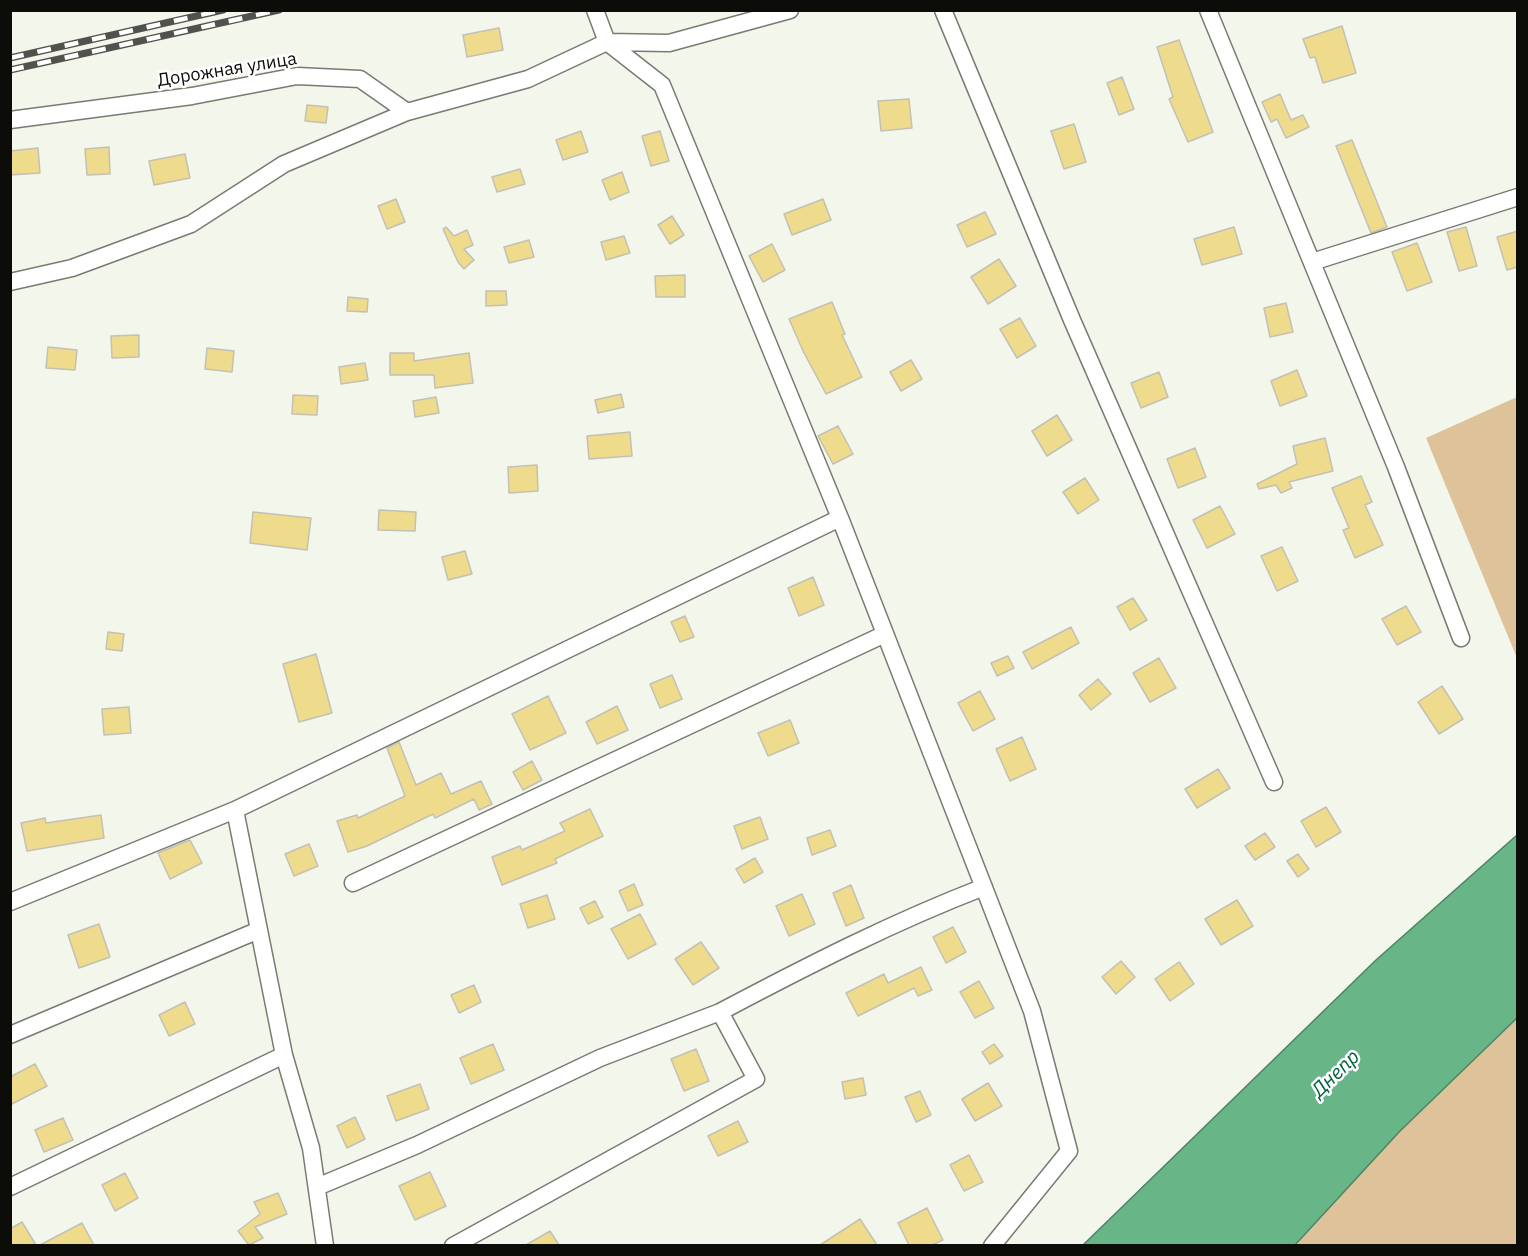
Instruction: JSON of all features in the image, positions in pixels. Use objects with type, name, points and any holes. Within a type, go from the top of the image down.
[{"type":"street","points":[[595,10],[607,42],[662,85],[840,518],[1032,1011],[1069,1151],[992,1245]]},
{"type":"street","points":[[10,282],[72,268],[191,224],[284,164],[407,112],[528,79],[607,42],[669,43],[790,10]]},
{"type":"street","points":[[943,10],[1072,320],[1274,782]]},
{"type":"street","points":[[1208,10],[1396,467],[1461,639]]},
{"type":"street","name":"Дорожная улица","points":[[10,120],[192,96],[297,76],[360,79],[407,112]]},
{"type":"street","points":[[1312,262],[1518,197]]},
{"type":"street","points":[[10,902],[235,810],[840,518]]},
{"type":"street","points":[[353,883],[885,633]]},
{"type":"street","points":[[235,810],[284,1055],[311,1148],[325,1245]]},
{"type":"street","points":[[317,1187],[417,1145],[600,1058],[720,1011],[852,943],[915,914],[984,887]]},
{"type":"street","points":[[10,1035],[259,930]]},
{"type":"street","points":[[453,1245],[756,1079],[720,1011]]},
{"type":"street","points":[[10,1187],[284,1055]]},
{"type":"shaded area","points":[[1517,397],[1517,658],[1426,438]]},
{"type":"shaded area","points":[[1517,1018],[1517,1245],[1295,1246],[1400,1131]]},
{"type":"water","name":"Днепр","points":[[1517,835],[1517,1018],[1400,1131],[1295,1245],[1083,1245],[1376,960]]},
{"type":"building","points":[[1342,26],[1356,73],[1323,83],[1315,57],[1310,58],[1303,39]]},
{"type":"building","points":[[499,28],[503,50],[467,57],[463,35]]},
{"type":"building","points":[[1179,40],[1213,132],[1188,142],[1169,99],[1173,97],[1157,47]]},
{"type":"building","points":[[1122,77],[1134,109],[1119,115],[1107,83]]},
{"type":"building","points":[[1280,94],[1291,120],[1303,115],[1309,127],[1286,138],[1277,119],[1271,122],[1262,102]]},
{"type":"building","points":[[909,99],[912,128],[881,131],[878,101]]},
{"type":"building","points":[[307,105],[328,107],[326,123],[305,121]]},
{"type":"building","points":[[1074,124],[1086,162],[1064,169],[1051,131]]},
{"type":"building","points":[[581,131],[588,152],[563,160],[556,140]]},
{"type":"building","points":[[660,131],[669,161],[651,166],[642,136]]},
{"type":"building","points":[[1352,140],[1387,227],[1371,233],[1336,146]]},
{"type":"building","points":[[109,147],[110,174],[87,175],[85,149]]},
{"type":"building","points":[[38,148],[40,173],[10,175],[10,151]]},
{"type":"building","points":[[185,154],[190,178],[154,185],[149,161]]},
{"type":"building","points":[[520,169],[525,184],[497,192],[492,177]]},
{"type":"building","points":[[622,172],[629,192],[610,200],[602,180]]},
{"type":"building","points":[[396,199],[405,222],[387,229],[378,206]]},
{"type":"building","points":[[823,199],[831,220],[792,235],[784,214]]},
{"type":"building","points":[[985,212],[996,234],[967,247],[957,225]]},
{"type":"building","points":[[672,216],[684,235],[670,244],[658,225]]},
{"type":"building","points":[[446,227],[454,236],[467,230],[473,245],[464,249],[474,260],[464,269],[458,262],[443,229]]},
{"type":"building","points":[[1234,227],[1242,254],[1202,265],[1194,239]]},
{"type":"building","points":[[1466,227],[1477,266],[1459,271],[1447,232]]},
{"type":"building","points":[[1518,231],[1518,267],[1507,270],[1497,237]]},
{"type":"building","points":[[624,236],[630,253],[606,260],[601,242]]},
{"type":"building","points":[[529,240],[534,257],[509,263],[504,247]]},
{"type":"building","points":[[1417,243],[1432,282],[1407,291],[1392,252]]},
{"type":"building","points":[[772,244],[785,270],[763,282],[749,256]]},
{"type":"building","points":[[999,259],[1016,286],[988,304],[971,277]]},
{"type":"building","points":[[685,275],[685,297],[656,297],[655,276]]},
{"type":"building","points":[[486,291],[506,291],[507,305],[486,306]]},
{"type":"building","points":[[348,297],[368,299],[367,312],[347,311]]},
{"type":"building","points":[[832,302],[845,334],[842,335],[862,377],[826,394],[789,319]]},
{"type":"building","points":[[1286,303],[1293,332],[1270,337],[1264,308]]},
{"type":"building","points":[[1020,318],[1036,346],[1017,358],[1000,329]]},
{"type":"building","points":[[139,335],[139,357],[112,358],[111,336]]},
{"type":"building","points":[[48,347],[77,350],[75,370],[46,368]]},
{"type":"building","points":[[207,348],[234,351],[232,372],[205,369]]},
{"type":"building","points":[[390,353],[414,353],[414,361],[469,353],[473,383],[435,388],[434,375],[390,375]]},
{"type":"building","points":[[911,360],[922,379],[901,391],[890,372]]},
{"type":"building","points":[[365,363],[368,380],[341,384],[339,367]]},
{"type":"building","points":[[1297,370],[1307,396],[1280,406],[1271,381]]},
{"type":"building","points":[[1159,372],[1168,397],[1141,408],[1131,383]]},
{"type":"building","points":[[621,394],[624,407],[598,413],[595,400]]},
{"type":"building","points":[[293,395],[318,396],[317,415],[292,414]]},
{"type":"building","points":[[436,397],[439,413],[415,417],[413,401]]},
{"type":"building","points":[[1057,415],[1072,440],[1047,456],[1032,431]]},
{"type":"building","points":[[838,426],[853,454],[833,464],[818,436]]},
{"type":"building","points":[[630,432],[632,456],[589,459],[587,436]]},
{"type":"building","points":[[1325,438],[1333,471],[1289,482],[1292,488],[1281,493],[1276,485],[1259,489],[1257,484],[1297,464],[1293,446]]},
{"type":"building","points":[[1195,448],[1206,477],[1178,488],[1167,459]]},
{"type":"building","points":[[537,465],[538,491],[509,493],[508,467]]},
{"type":"building","points":[[1361,476],[1372,502],[1365,505],[1383,545],[1355,558],[1343,530],[1349,528],[1332,488]]},
{"type":"building","points":[[1085,478],[1099,500],[1078,514],[1063,492]]},
{"type":"building","points":[[1220,506],[1235,534],[1207,548],[1193,520]]},
{"type":"building","points":[[379,510],[416,512],[415,531],[378,530]]},
{"type":"building","points":[[253,512],[311,518],[307,550],[250,543]]},
{"type":"building","points":[[1282,547],[1298,581],[1277,591],[1261,556]]},
{"type":"building","points":[[465,551],[472,574],[448,580],[442,557]]},
{"type":"building","points":[[813,577],[824,605],[799,616],[788,588]]},
{"type":"building","points":[[1133,598],[1147,620],[1130,630],[1117,607]]},
{"type":"building","points":[[1406,606],[1421,632],[1397,645],[1382,619]]},
{"type":"building","points":[[685,616],[694,637],[680,642],[671,622]]},
{"type":"building","points":[[1071,627],[1079,643],[1032,669],[1023,652]]},
{"type":"building","points":[[108,632],[124,634],[122,651],[106,649]]},
{"type":"building","points":[[316,654],[332,713],[299,722],[283,664]]},
{"type":"building","points":[[1008,656],[1014,668],[997,676],[991,663]]},
{"type":"building","points":[[1159,658],[1176,688],[1150,702],[1133,673]]},
{"type":"building","points":[[672,675],[682,699],[660,708],[650,684]]},
{"type":"building","points":[[1098,679],[1111,694],[1091,710],[1079,695]]},
{"type":"building","points":[[1442,686],[1463,719],[1439,734],[1418,702]]},
{"type":"building","points":[[980,691],[995,719],[973,731],[958,703]]},
{"type":"building","points":[[548,696],[566,733],[530,750],[512,714]]},
{"type":"building","points":[[617,706],[628,730],[597,744],[586,722]]},
{"type":"building","points":[[129,707],[131,733],[104,735],[102,709]]},
{"type":"building","points":[[790,720],[799,743],[768,756],[758,733]]},
{"type":"building","points":[[1022,737],[1036,769],[1010,781],[996,749]]},
{"type":"building","points":[[399,742],[416,785],[441,773],[451,794],[481,781],[492,804],[479,810],[474,799],[435,818],[433,814],[367,846],[348,852],[337,821],[357,815],[358,818],[405,796],[387,748]]},
{"type":"building","points":[[532,761],[542,780],[523,790],[513,772]]},
{"type":"building","points":[[1218,769],[1230,788],[1197,808],[1185,789]]},
{"type":"building","points":[[1326,807],[1341,832],[1316,847],[1301,821]]},
{"type":"building","points":[[590,809],[603,836],[555,859],[557,863],[502,885],[492,857],[520,846],[522,850],[565,831],[560,823]]},
{"type":"building","points":[[101,815],[104,838],[27,851],[21,823],[45,818],[46,823]]},
{"type":"building","points":[[760,817],[768,839],[742,849],[734,826]]},
{"type":"building","points":[[830,830],[836,846],[812,855],[807,838]]},
{"type":"building","points":[[1265,833],[1275,847],[1255,860],[1245,846]]},
{"type":"building","points":[[190,840],[202,863],[170,879],[158,853]]},
{"type":"building","points":[[309,844],[318,866],[294,876],[285,854]]},
{"type":"building","points":[[1298,854],[1309,869],[1298,877],[1287,861]]},
{"type":"building","points":[[755,858],[763,872],[744,883],[736,869]]},
{"type":"building","points":[[634,884],[643,905],[628,911],[619,891]]},
{"type":"building","points":[[851,885],[864,918],[846,926],[833,893]]},
{"type":"building","points":[[802,894],[815,924],[789,936],[776,906]]},
{"type":"building","points":[[547,895],[555,919],[528,928],[520,904]]},
{"type":"building","points":[[1237,900],[1253,926],[1221,945],[1205,919]]},
{"type":"building","points":[[595,901],[603,917],[588,924],[580,908]]},
{"type":"building","points":[[640,914],[656,944],[628,959],[611,929]]},
{"type":"building","points":[[99,924],[110,957],[79,968],[68,935]]},
{"type":"building","points":[[953,927],[966,952],[946,963],[933,937]]},
{"type":"building","points":[[701,942],[719,968],[693,985],[675,959]]},
{"type":"building","points":[[1121,961],[1135,977],[1116,994],[1102,977]]},
{"type":"building","points":[[1179,962],[1194,984],[1170,1001],[1155,979]]},
{"type":"building","points":[[921,967],[932,990],[918,996],[914,988],[858,1016],[846,993],[884,974],[888,983]]},
{"type":"building","points":[[979,981],[994,1008],[975,1018],[960,992]]},
{"type":"building","points":[[474,985],[481,1002],[459,1013],[451,995]]},
{"type":"building","points":[[185,1002],[195,1024],[169,1036],[159,1015]]},
{"type":"building","points":[[493,1044],[504,1070],[471,1084],[460,1058]]},
{"type":"building","points":[[994,1044],[1003,1056],[990,1064],[982,1052]]},
{"type":"building","points":[[696,1049],[709,1081],[684,1091],[671,1059]]},
{"type":"building","points":[[35,1064],[47,1086],[10,1105],[10,1077]]},
{"type":"building","points":[[863,1078],[866,1095],[845,1099],[842,1082]]},
{"type":"building","points":[[988,1083],[1002,1106],[975,1121],[962,1099]]},
{"type":"building","points":[[420,1084],[429,1109],[396,1121],[387,1096]]},
{"type":"building","points":[[920,1091],[931,1115],[916,1122],[905,1097]]},
{"type":"building","points":[[355,1117],[365,1139],[347,1148],[337,1126]]},
{"type":"building","points":[[63,1118],[73,1140],[44,1152],[35,1130]]},
{"type":"building","points":[[738,1121],[748,1142],[718,1156],[708,1136]]},
{"type":"building","points":[[969,1155],[983,1182],[964,1191],[950,1165]]},
{"type":"building","points":[[430,1172],[446,1206],[415,1220],[399,1186]]},
{"type":"building","points":[[125,1173],[138,1198],[115,1211],[102,1185]]},
{"type":"building","points":[[278,1193],[287,1214],[255,1227],[263,1238],[249,1245],[238,1231],[260,1214],[254,1202]]},
{"type":"building","points":[[927,1208],[943,1240],[932,1245],[909,1245],[898,1223]]},
{"type":"building","points":[[860,1219],[877,1245],[820,1245]]},
{"type":"building","points":[[22,1222],[36,1245],[10,1245],[10,1229]]},
{"type":"building","points":[[82,1223],[94,1245],[40,1245]]},
{"type":"building","points":[[550,1231],[559,1245],[526,1245]]},
{"type":"railway","points":[[10,58],[223,10]]},
{"type":"railway","points":[[10,70],[279,10]]}]
